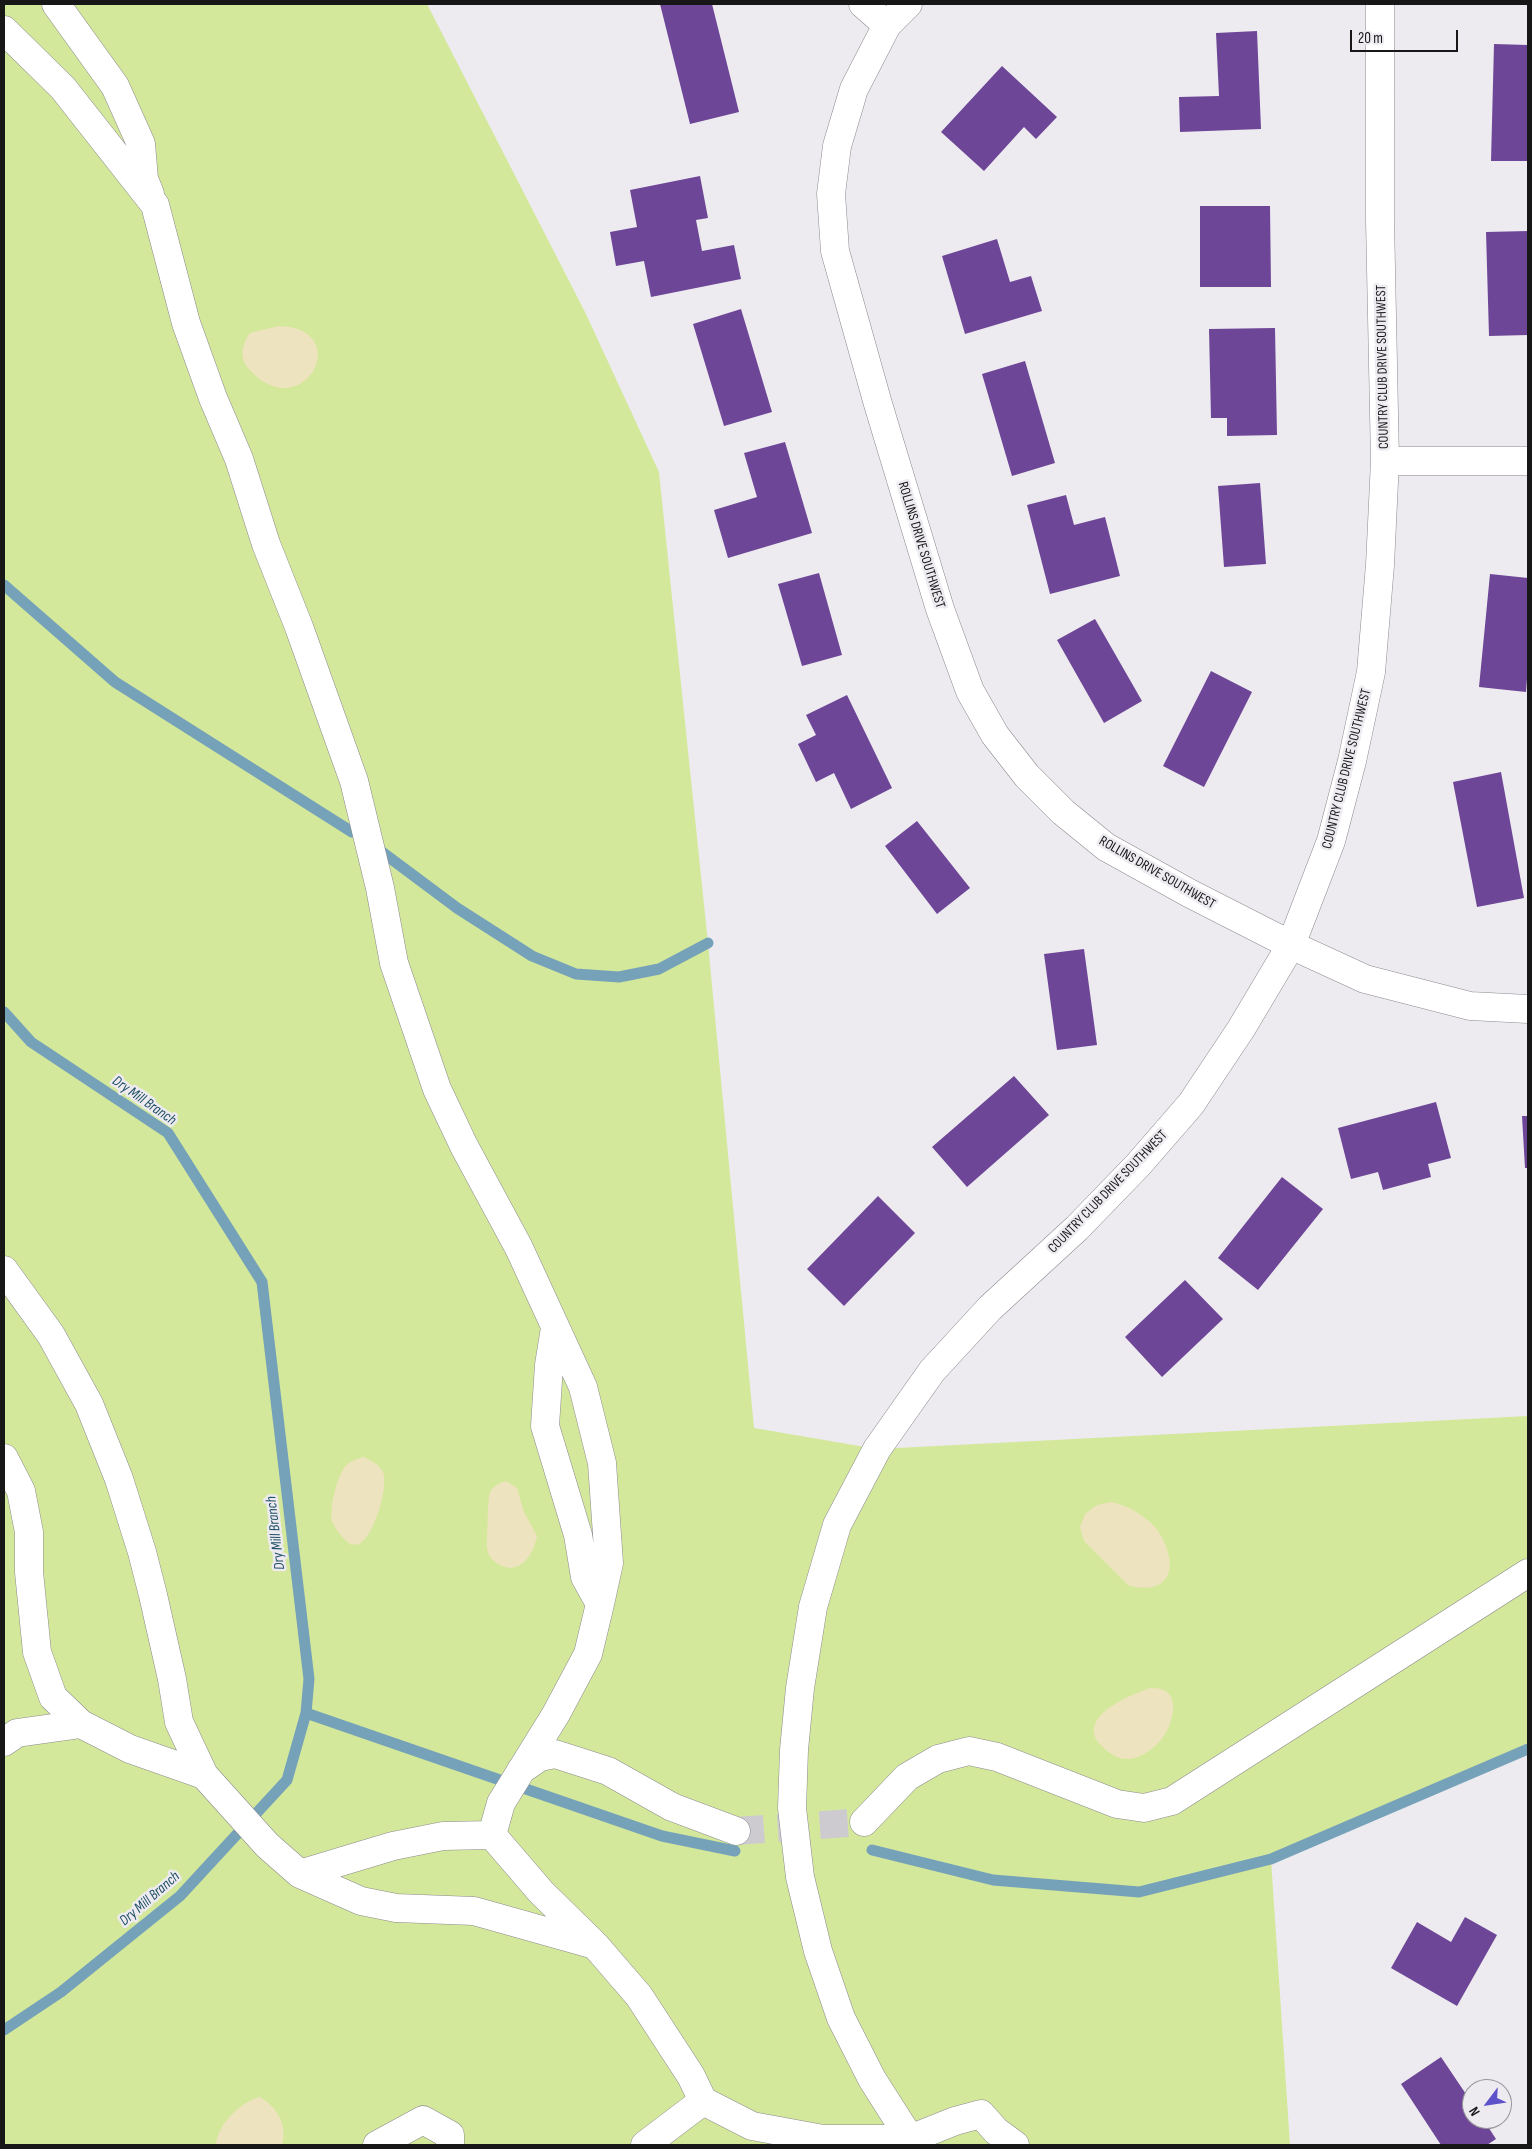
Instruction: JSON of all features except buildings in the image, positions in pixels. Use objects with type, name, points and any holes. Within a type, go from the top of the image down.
[{"type":"street","points":[[56,4],[115,86],[141,144],[144,180],[155,205],[186,323],[213,398],[239,459],[266,544],[299,627],[354,781],[380,888],[394,963],[418,1038],[437,1089],[464,1146],[519,1248],[583,1388],[602,1463],[609,1563],[588,1654],[556,1714],[501,1802],[492,1835]]},
{"type":"street","points":[[863,4],[887,25]]},
{"type":"street","name":"ROLLINS DRIVE SOUTHWEST","points":[[908,4],[887,25],[854,89],[837,146],[831,194],[836,251],[900,478],[940,609],[970,691],[995,735],[1027,776],[1063,812],[1106,847],[1189,894],[1291,945],[1365,979],[1470,1006],[1528,1009]]},
{"type":"street","name":"COUNTRY CLUB DRIVE SOUTHWEST","points":[[912,2142],[872,2079],[841,2018],[818,1951],[800,1877],[792,1808],[794,1750],[800,1688],[813,1606],[837,1525],[877,1449],[932,1371],[990,1308],[1077,1228],[1138,1165],[1191,1104],[1242,1029],[1291,945],[1331,841],[1352,761],[1371,672],[1380,565],[1385,460],[1380,220],[1380,4]]},
{"type":"street","points":[[4,30],[63,88],[155,205]]},
{"type":"street","points":[[1385,460],[1528,461]]},
{"type":"street","points":[[4,1270],[50,1335],[88,1404],[119,1479],[149,1578],[172,1679],[179,1722],[204,1774],[267,1845],[300,1874],[361,1901],[396,1908],[474,1911],[595,1945]]},
{"type":"street","points":[[555,1328],[549,1364],[545,1426],[578,1535],[585,1577],[600,1604]]},
{"type":"street","points":[[4,1458],[20,1491],[29,1532],[29,1572],[37,1652],[53,1697],[81,1724],[130,1749],[204,1774]]},
{"type":"street","points":[[864,1822],[907,1777],[938,1758],[969,1751],[997,1756],[1117,1804],[1144,1808],[1172,1802],[1528,1573]]},
{"type":"street","points":[[4,1742],[17,1733],[81,1724]]},
{"type":"street","points":[[520,1770],[540,1757],[555,1754],[608,1771],[672,1807],[736,1831]]},
{"type":"street","points":[[492,1835],[541,1892],[595,1945],[639,1996],[691,2076],[703,2101],[752,2126],[823,2139],[912,2142],[955,2121],[981,2114],[996,2131],[1015,2145]]},
{"type":"street","points":[[300,1874],[393,1846],[435,1838],[492,1835]]},
{"type":"street","points":[[646,2145],[703,2101]]},
{"type":"street","points":[[376,2145],[423,2120],[450,2135],[450,2145]]},
{"type":"green space","points":[[4,4],[427,4],[585,312],[659,472],[708,943],[754,1428],[877,1449],[1528,1416],[1528,1749],[1271,1859],[1290,2145],[4,2145]]},
{"type":"sand","points":[[279,326],[303,331],[315,343],[318,357],[313,371],[302,383],[286,388],[268,384],[248,368],[243,359],[243,346],[250,333]]},
{"type":"sand","points":[[364,1457],[375,1463],[383,1472],[384,1488],[379,1511],[370,1532],[359,1544],[351,1545],[340,1534],[332,1521],[333,1502],[341,1472],[351,1462]]},
{"type":"sand","points":[[506,1481],[517,1488],[524,1512],[537,1536],[533,1549],[526,1560],[521,1565],[509,1568],[502,1566],[490,1557],[487,1546],[489,1495],[495,1486]]},
{"type":"sand","points":[[1110,1502],[1128,1507],[1139,1513],[1159,1533],[1164,1541],[1170,1560],[1170,1569],[1167,1577],[1161,1583],[1147,1588],[1129,1586],[1084,1541],[1080,1527],[1085,1514],[1097,1505]]},
{"type":"sand","points":[[1150,1688],[1161,1689],[1171,1697],[1173,1710],[1167,1731],[1149,1751],[1134,1758],[1119,1758],[1105,1749],[1096,1738],[1094,1728],[1098,1719],[1116,1703]]},
{"type":"sand","points":[[260,2097],[271,2106],[280,2118],[283,2131],[282,2145],[216,2145],[217,2137],[231,2115],[245,2103]]},
{"type":"waterway","points":[[4,585],[115,682],[352,832]]},
{"type":"waterway","points":[[378,849],[457,908],[532,956],[576,974],[619,977],[659,969],[708,943]]},
{"type":"waterway","name":"Dry Mill Branch","points":[[4,1012],[31,1042],[168,1133],[262,1282],[309,1679],[306,1713],[287,1780],[180,1896],[61,1992],[4,2030]]},
{"type":"waterway","points":[[306,1713],[662,1836],[735,1851]]},
{"type":"waterway","points":[[872,1850],[993,1880],[1139,1892],[1271,1859],[1528,1749]]},
{"type":"tunnel","points":[[736,1831],[864,1822]]}]
